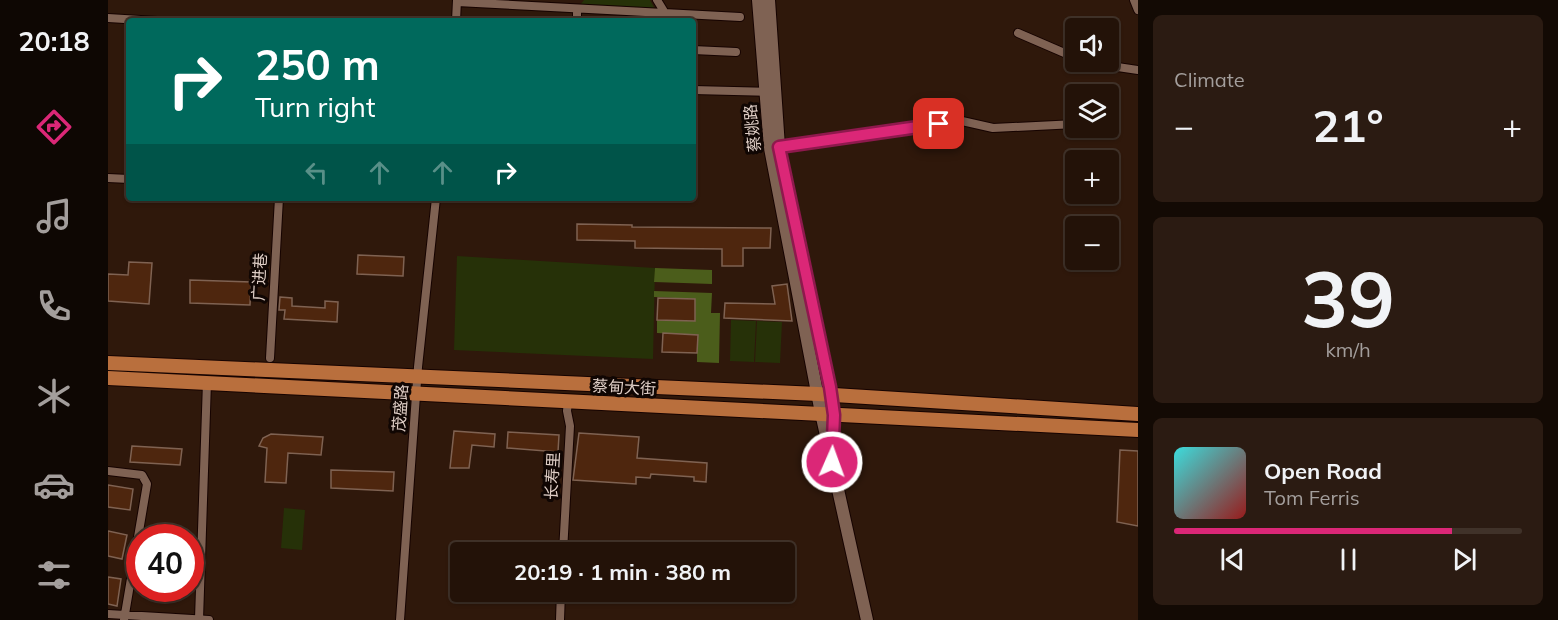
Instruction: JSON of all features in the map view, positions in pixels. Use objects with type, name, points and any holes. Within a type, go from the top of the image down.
[{"type":"main road","name":"蔡甸大街","points":[[108,363],[824,395],[1138,414]]},
{"type":"main road","name":"蔡甸大街","points":[[108,378],[1138,430]]},
{"type":"street","points":[[657,0],[662,16]]},
{"type":"street","name":"蔡姚路","points":[[758,0],[775,147],[824,395],[832,462],[867,620]]},
{"type":"street","name":"蔡姚路","points":[[769,0],[770,92]]},
{"type":"street","points":[[1134,0],[1138,10]]},
{"type":"street","points":[[456,18],[457,1],[576,6],[662,16],[740,17]]},
{"type":"street","points":[[108,18],[126,19]]},
{"type":"street","points":[[1018,33],[1065,53]]},
{"type":"street","points":[[696,50],[736,52]]},
{"type":"street","points":[[1119,67],[1138,70]]},
{"type":"street","points":[[696,90],[770,92]]},
{"type":"street","points":[[775,147],[962,121],[993,128],[1065,125]]},
{"type":"street","points":[[108,178],[126,179]]},
{"type":"street","name":"广进巷","points":[[270,358],[279,201]]},
{"type":"street","name":"茂盛路","points":[[400,620],[417,377],[436,201]]},
{"type":"street","points":[[199,619],[207,382]]},
{"type":"street","name":"长寿里","points":[[564,542],[570,426],[568,401]]},
{"type":"street","points":[[108,471],[142,475],[147,484],[125,618]]},
{"type":"street","points":[[560,620],[561,602]]},
{"type":"street","points":[[108,614],[125,618],[209,620]]},
{"type":"green space","points":[[584,0],[650,0],[655,9],[580,5]]},
{"type":"green space","points":[[457,256],[655,268],[653,359],[454,350]]},
{"type":"green space","points":[[655,268],[712,270],[712,284],[654,282]]},
{"type":"green space","points":[[654,291],[712,293],[711,313],[720,313],[719,363],[697,362],[697,335],[657,333],[657,320],[695,321],[695,299],[654,297]]},
{"type":"green space","points":[[731,320],[756,321],[754,362],[730,361]]},
{"type":"green space","points":[[757,321],[782,322],[780,363],[755,362]]},
{"type":"green space","points":[[284,508],[305,510],[302,550],[281,548]]},
{"type":"building","points":[[577,224],[632,225],[632,227],[771,228],[770,248],[743,248],[743,266],[722,266],[722,249],[635,248],[635,241],[577,240]]},
{"type":"building","points":[[358,255],[404,257],[403,276],[357,274]]},
{"type":"building","points":[[129,262],[152,263],[149,304],[108,301],[108,274],[128,275]]},
{"type":"building","points":[[190,280],[251,282],[250,305],[190,303]]},
{"type":"building","points":[[787,284],[792,321],[724,318],[725,303],[775,304],[772,286]]},
{"type":"building","points":[[280,297],[292,298],[292,306],[325,308],[325,301],[338,302],[337,322],[284,319],[285,310],[279,310]]},
{"type":"building","points":[[658,298],[695,299],[695,321],[657,320]]},
{"type":"building","points":[[663,333],[698,335],[697,353],[662,352]]},
{"type":"building","points":[[454,431],[495,434],[494,447],[472,445],[469,468],[450,468]]},
{"type":"building","points":[[508,432],[559,435],[558,452],[507,448]]},
{"type":"building","points":[[579,433],[639,437],[637,458],[707,463],[706,482],[694,481],[694,477],[651,474],[650,478],[636,477],[636,484],[573,480]]},
{"type":"building","points":[[271,434],[323,437],[321,455],[288,453],[286,483],[265,482],[267,448],[259,446],[263,438]]},
{"type":"building","points":[[132,446],[182,449],[180,465],[130,462]]},
{"type":"building","points":[[1120,450],[1138,451],[1138,526],[1117,522]]},
{"type":"building","points":[[331,470],[394,472],[393,491],[331,488]]},
{"type":"building","points":[[108,485],[133,489],[130,510],[108,507]]},
{"type":"building","points":[[108,531],[126,535],[122,559],[108,556]]},
{"type":"building","points":[[108,577],[121,579],[117,606],[108,604]]},
{"type":"route","points":[[832,462],[834,415],[830,387],[779,147],[939,124]]}]
